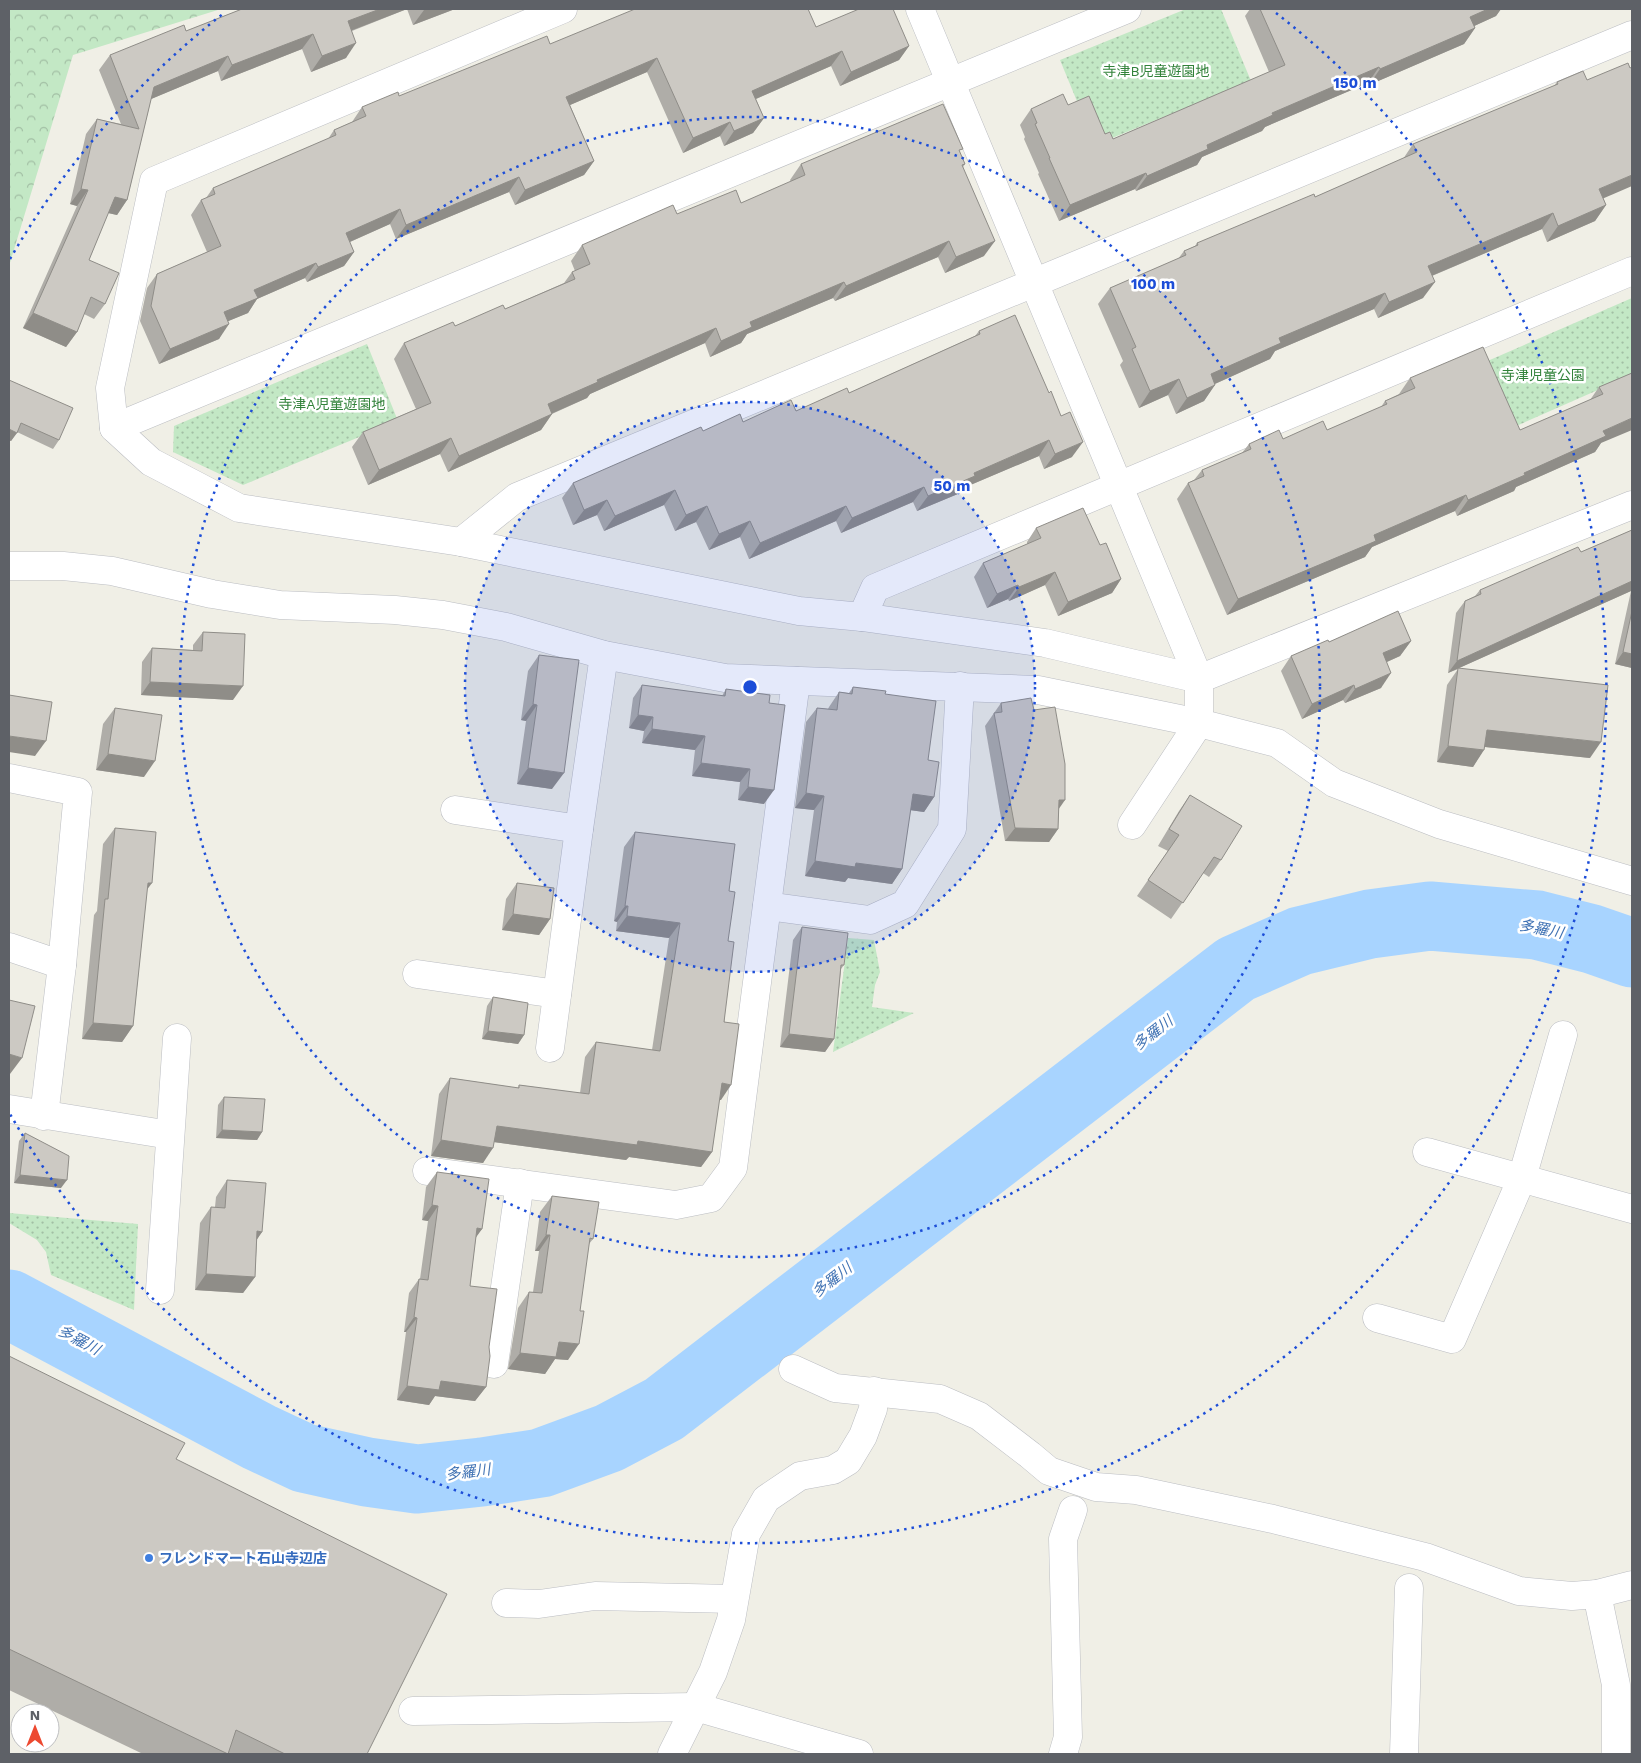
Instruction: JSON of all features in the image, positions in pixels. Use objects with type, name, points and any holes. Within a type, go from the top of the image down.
[{"type":"street","points":[[563,9],[154,180],[110,388],[114,428],[151,462],[239,508],[461,542],[799,611],[862,617],[1045,643],[1199,679],[1632,505]]},
{"type":"street","points":[[920,9],[1199,679],[1200,723],[1132,825]]},
{"type":"street","points":[[114,428],[1127,9]]},
{"type":"street","points":[[461,542],[517,497],[1632,35]]},
{"type":"street","points":[[862,617],[875,588],[1632,271]]},
{"type":"street","points":[[9,566],[62,566],[112,571],[212,594],[280,605],[395,610],[443,615],[506,627],[604,655],[725,678],[1038,690],[1200,723],[1277,743],[1334,783],[1440,824],[1632,881]]},
{"type":"street","points":[[550,1048],[604,655]]},
{"type":"street","points":[[428,1171],[676,1205],[711,1198],[733,1168],[796,681]]},
{"type":"street","points":[[767,906],[870,920],[905,904],[952,829],[960,686]]},
{"type":"street","points":[[9,778],[78,792],[62,964],[44,1116]]},
{"type":"street","points":[[455,810],[579,829]]},
{"type":"street","points":[[9,947],[62,964]]},
{"type":"street","points":[[417,974],[557,994]]},
{"type":"street","points":[[1377,1318],[1452,1339],[1522,1178],[1563,1035]]},
{"type":"street","points":[[160,1290],[177,1038]]},
{"type":"street","points":[[9,1109],[170,1135]]},
{"type":"street","points":[[1428,1152],[1632,1209]]},
{"type":"street","points":[[494,1364],[520,1183]]},
{"type":"street","points":[[793,1369],[834,1388],[940,1399],[979,1416],[1048,1471],[1096,1488],[1136,1490],[1283,1521],[1425,1557],[1519,1590],[1572,1596],[1597,1594],[1632,1585]]},
{"type":"street","points":[[672,1754],[713,1672],[732,1620],[746,1534],[766,1500],[800,1476],[833,1470],[848,1461],[863,1436],[873,1409],[874,1391]]},
{"type":"street","points":[[1063,1754],[1068,1737],[1063,1539],[1074,1510]]},
{"type":"street","points":[[1404,1754],[1409,1588]]},
{"type":"street","points":[[1597,1594],[1616,1685],[1616,1754]]},
{"type":"street","points":[[506,1603],[539,1604],[595,1596],[734,1599]]},
{"type":"street","points":[[413,1711],[696,1707],[859,1754]]},
{"type":"green space","points":[[9,9],[221,9],[73,55],[9,266]]},
{"type":"green space","name":"寺津B児童遊園地","points":[[1186,9],[1221,9],[1251,81],[1095,145],[1060,60]]},
{"type":"green space","name":"寺津児童公園","points":[[1632,298],[1632,375],[1505,431],[1476,366]]},
{"type":"green space","name":"寺津A児童遊園地","points":[[367,344],[398,421],[243,485],[173,452],[174,426]]},
{"type":"green space","points":[[848,938],[874,940],[880,972],[875,985],[872,1007],[914,1013],[833,1052]]},
{"type":"green space","points":[[9,1213],[138,1224],[134,1310],[51,1275],[46,1252],[37,1240],[9,1223]]},
{"type":"building","points":[[242,9],[380,9],[348,21],[356,43],[322,56],[313,34],[232,65],[228,56],[154,87],[127,200],[115,197],[89,260],[119,273],[105,304],[91,297],[77,332],[33,313],[88,190],[81,189],[97,119],[139,129],[110,55],[184,25],[186,31]]},
{"type":"building","points":[[635,9],[808,9],[816,27],[859,9],[893,9],[909,46],[851,72],[842,51],[752,91],[764,118],[734,131],[730,122],[693,138],[657,58],[566,97],[594,161],[525,190],[519,177],[406,225],[400,209],[346,233],[354,252],[318,267],[316,263],[254,290],[258,298],[224,312],[229,324],[170,349],[151,306],[157,274],[221,246],[201,200],[215,194],[213,188],[336,135],[334,130],[366,116],[362,107],[398,92],[399,96],[547,36],[550,44]]},
{"type":"building","points":[[1260,9],[1488,9],[1470,17],[1475,28],[1272,113],[1273,115],[1207,145],[1208,149],[1147,176],[1146,173],[1070,205],[1035,124],[1037,123],[1031,109],[1063,94],[1068,105],[1089,96],[1105,134],[1110,132],[1113,139],[1285,65]]},
{"type":"building","points":[[1628,63],[1630,68],[1632,67],[1632,175],[1599,189],[1606,205],[1558,226],[1553,213],[1428,266],[1435,282],[1389,302],[1385,293],[1279,338],[1281,343],[1211,374],[1215,385],[1187,398],[1179,379],[1150,391],[1132,349],[1136,347],[1110,288],[1186,255],[1184,251],[1198,245],[1197,243],[1314,194],[1315,197],[1417,152],[1413,144],[1558,84],[1557,82],[1583,71],[1587,80]]},
{"type":"building","points":[[943,104],[963,149],[959,150],[965,164],[962,165],[995,241],[956,257],[949,241],[846,286],[844,282],[750,322],[752,327],[721,341],[716,328],[597,380],[598,382],[548,404],[552,414],[459,456],[451,438],[379,470],[363,432],[431,403],[404,343],[453,322],[455,326],[503,305],[505,309],[575,279],[572,272],[590,264],[582,245],[673,205],[677,214],[736,190],[741,203],[805,175],[801,164]]},
{"type":"building","points":[[1015,315],[1061,416],[1070,412],[1083,442],[1055,454],[1049,440],[974,473],[975,476],[928,496],[924,487],[852,518],[846,506],[760,543],[750,521],[719,534],[707,506],[686,515],[675,490],[615,516],[607,500],[584,510],[573,483],[701,427],[703,431],[740,414],[743,422],[791,400],[796,411],[847,388],[849,393],[980,334],[979,331]]},
{"type":"building","points":[[1483,347],[1520,430],[1603,394],[1599,387],[1632,373],[1632,418],[1603,431],[1606,436],[1524,473],[1525,475],[1468,500],[1466,495],[1374,535],[1376,541],[1238,599],[1188,483],[1204,476],[1202,470],[1251,449],[1249,444],[1279,430],[1283,439],[1323,421],[1327,430],[1387,404],[1385,401],[1415,388],[1410,378]]},
{"type":"building","points":[[9,380],[73,408],[59,440],[21,423],[17,433],[9,429]]},
{"type":"building","points":[[1083,508],[1100,545],[1106,543],[1121,579],[1068,602],[1055,572],[997,594],[983,563],[1041,538],[1036,528]]},
{"type":"building","points":[[1632,530],[1632,581],[1457,661],[1465,601],[1481,594],[1480,590],[1578,547],[1581,552]]},
{"type":"building","points":[[1398,611],[1411,641],[1383,653],[1391,673],[1355,689],[1354,685],[1312,704],[1291,656],[1328,640],[1329,642]]},
{"type":"building","points":[[1632,611],[1632,654],[1623,652]]},
{"type":"building","points":[[203,632],[245,634],[243,686],[150,682],[152,648],[202,651]]},
{"type":"building","points":[[539,655],[579,660],[564,773],[528,768],[537,705],[533,704]]},
{"type":"building","points":[[1458,668],[1608,685],[1601,742],[1487,730],[1484,750],[1448,746]]},
{"type":"building","points":[[642,685],[725,696],[726,689],[770,695],[769,703],[785,705],[774,790],[748,787],[750,769],[701,763],[705,736],[652,729],[653,717],[638,715]]},
{"type":"building","points":[[853,687],[886,691],[885,694],[936,701],[928,760],[939,762],[934,797],[913,794],[902,869],[856,863],[855,867],[815,861],[824,796],[806,793],[817,708],[837,710],[839,692],[852,694]]},
{"type":"building","points":[[9,695],[52,702],[46,741],[9,736]]},
{"type":"building","points":[[1031,698],[1034,710],[1055,707],[1065,764],[1065,800],[1059,800],[1058,829],[1015,828],[994,713],[1002,712],[1001,703]]},
{"type":"building","points":[[115,708],[162,715],[155,761],[108,754]]},
{"type":"building","points":[[1190,795],[1242,826],[1221,860],[1214,857],[1183,903],[1148,880],[1179,835],[1169,829]]},
{"type":"building","points":[[115,828],[156,832],[152,883],[148,883],[133,1026],[93,1023],[105,899],[108,899]]},
{"type":"building","points":[[635,832],[735,844],[729,891],[735,892],[728,941],[734,942],[724,1022],[739,1024],[731,1085],[722,1083],[712,1152],[638,1141],[637,1145],[497,1126],[493,1148],[441,1140],[450,1078],[519,1088],[519,1085],[589,1094],[596,1042],[660,1051],[680,923],[627,916],[628,906],[625,906]]},
{"type":"building","points":[[517,883],[554,888],[550,919],[513,914]]},
{"type":"building","points":[[802,927],[848,933],[844,965],[841,965],[834,1039],[789,1034]]},
{"type":"building","points":[[493,997],[528,1003],[524,1035],[488,1031]]},
{"type":"building","points":[[9,1000],[35,1006],[22,1058],[9,1054]]},
{"type":"building","points":[[224,1097],[265,1099],[262,1132],[222,1130]]},
{"type":"building","points":[[25,1133],[69,1156],[67,1180],[20,1175]]},
{"type":"building","points":[[437,1172],[489,1179],[482,1229],[477,1228],[470,1286],[497,1289],[486,1387],[441,1381],[439,1390],[407,1386],[417,1318],[414,1317],[419,1279],[428,1280],[438,1206],[432,1205]]},
{"type":"building","points":[[227,1180],[266,1183],[262,1232],[257,1231],[255,1277],[206,1274],[211,1207],[225,1208]]},
{"type":"building","points":[[552,1196],[599,1202],[593,1239],[590,1238],[580,1311],[584,1311],[579,1344],[559,1342],[556,1357],[520,1353],[529,1292],[542,1293],[550,1235],[546,1235]]},
{"type":"building","name":"フレンドマート石山寺辺店","points":[[9,1356],[185,1443],[176,1459],[447,1594],[367,1754],[285,1754],[236,1730],[228,1754],[9,1649]]},
{"type":"waterway","name":"多羅川","points":[[9,1304],[259,1437],[304,1458],[367,1472],[417,1479],[541,1463],[609,1438],[664,1409],[1236,969],[1300,941],[1370,924],[1430,916],[1537,925],[1592,939],[1632,953]]},
{"type":"place","name":"フレンドマート石山寺辺店","points":[[149,1558]]}]
